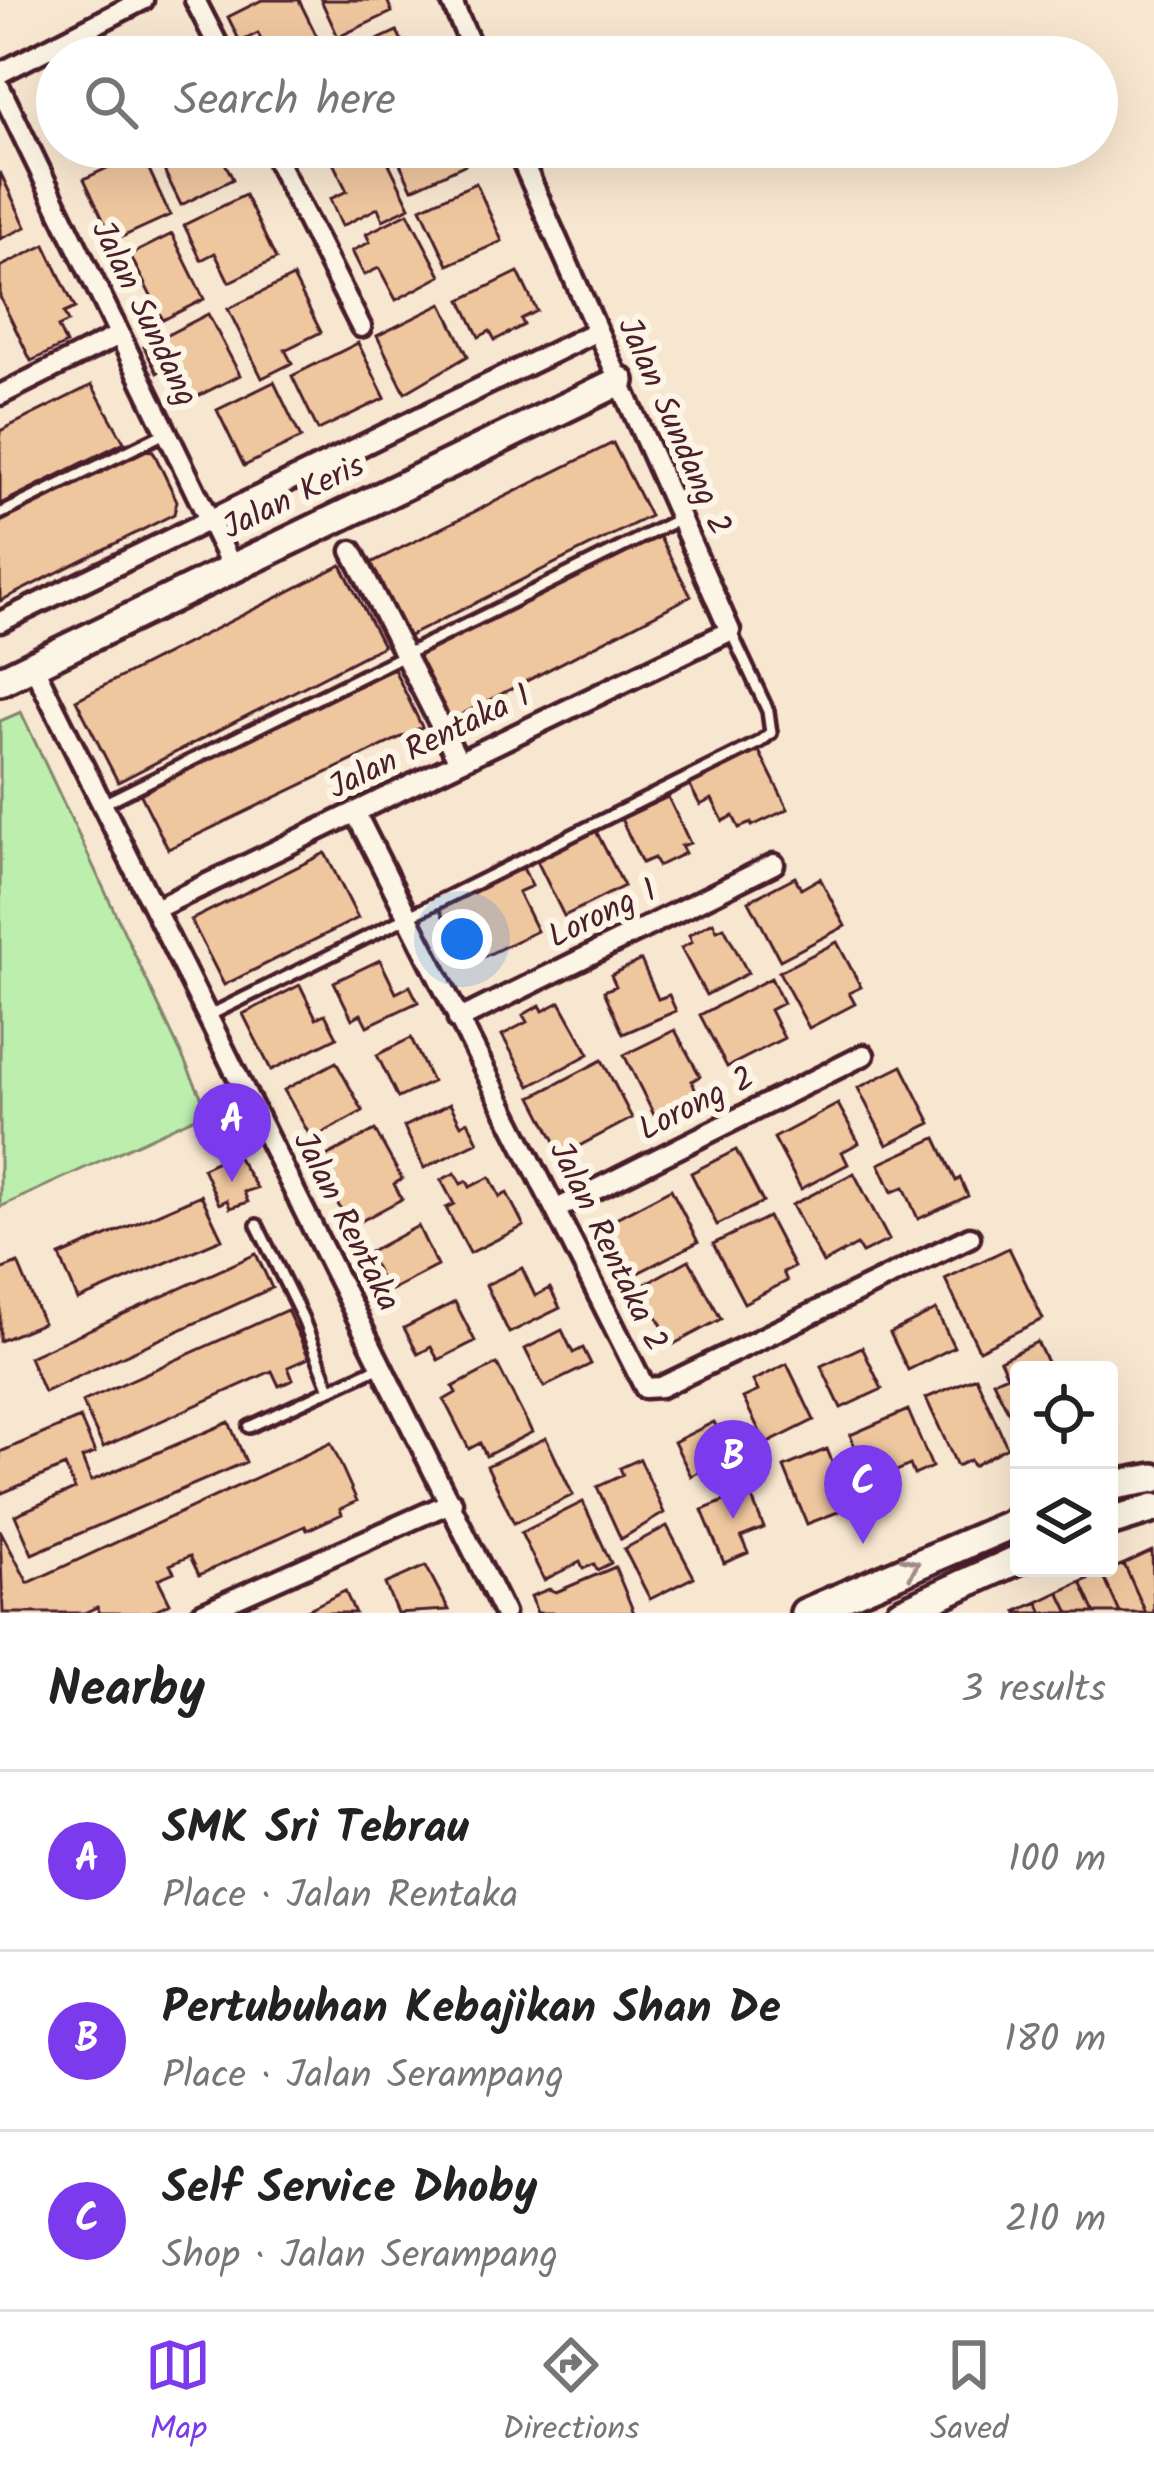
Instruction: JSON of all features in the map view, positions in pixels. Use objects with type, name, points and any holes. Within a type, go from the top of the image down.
[{"type":"street","points":[[72,36],[142,0]]},
{"type":"street","points":[[195,0],[213,36]]},
{"type":"street","points":[[451,0],[467,36]]},
{"type":"street","points":[[0,73],[36,54]]},
{"type":"street","name":"Jalan Sundang","points":[[0,88],[36,163]]},
{"type":"street","name":"Jalan Sundang","points":[[39,168],[232,567]]},
{"type":"street","points":[[281,168],[361,327]]},
{"type":"street","name":"Jalan Sundang 2","points":[[525,168],[730,631]]},
{"type":"street","points":[[0,622],[597,331]]},
{"type":"street","points":[[0,395],[119,335]]},
{"type":"street","name":"Jalan Keris","points":[[0,681],[620,382]]},
{"type":"street","points":[[352,551],[459,762]]},
{"type":"street","name":"Jalan Rentaka 1","points":[[155,909],[730,631]]},
{"type":"street","name":"Jalan Rentaka","points":[[33,665],[452,1502],[503,1613]]},
{"type":"street","name":"Jalan Rentaka 2","points":[[356,812],[645,1388],[661,1387],[970,1237]]},
{"type":"street","name":"Lorong 1","points":[[458,1020],[774,864]]},
{"type":"street","name":"Lorong 2","points":[[556,1209],[864,1054]]},
{"type":"street","points":[[1118,1484],[1154,1478]]},
{"type":"street","points":[[202,1613],[452,1502]]},
{"type":"street","points":[[1118,1519],[1154,1508]]},
{"type":"street","points":[[805,1613],[1010,1525]]},
{"type":"street","points":[[900,1613],[1010,1563]]},
{"type":"lane","points":[[0,514],[167,432]]},
{"type":"lane","points":[[103,804],[680,518]]},
{"type":"lane","name":"Jalan Sundang 2","points":[[407,916],[771,733],[768,711],[730,631]]},
{"type":"lane","points":[[208,1016],[407,916]]},
{"type":"lane","points":[[256,1226],[302,1317],[330,1389]]},
{"type":"lane","points":[[250,1427],[383,1365]]},
{"type":"green space","points":[[21,712],[208,1111],[0,1207],[0,721]]},
{"type":"building","points":[[262,0],[299,0],[317,36],[237,36],[228,17]]},
{"type":"building","points":[[321,0],[387,0],[392,12],[338,36]]},
{"type":"building","points":[[107,168],[148,168],[170,215],[113,241],[84,179]]},
{"type":"building","points":[[163,168],[228,168],[233,179],[181,205]]},
{"type":"building","points":[[336,168],[391,168],[410,207],[383,220],[378,208],[342,226],[330,199],[347,191]]},
{"type":"building","points":[[402,168],[457,168],[412,189]]},
{"type":"building","points":[[0,172],[26,227],[0,239]]},
{"type":"building","points":[[476,183],[502,241],[448,265],[421,208]]},
{"type":"building","points":[[245,195],[276,259],[229,282],[215,253],[201,260],[184,225]]},
{"type":"building","points":[[408,213],[441,276],[396,300],[379,268],[364,275],[352,251],[370,242],[366,234]]},
{"type":"building","points":[[172,234],[204,299],[163,320],[130,255]]},
{"type":"building","points":[[45,245],[75,308],[64,313],[68,322],[58,327],[66,344],[31,361],[0,297],[0,267]]},
{"type":"building","points":[[518,272],[537,311],[521,319],[524,325],[495,340],[490,331],[479,337],[461,300]]},
{"type":"building","points":[[293,277],[321,332],[285,350],[292,363],[262,378],[228,309]]},
{"type":"building","points":[[442,304],[468,356],[405,393],[377,336]]},
{"type":"building","points":[[208,314],[240,375],[188,401],[169,366],[157,373],[144,347]]},
{"type":"building","points":[[358,343],[385,398],[318,430],[292,376]]},
{"type":"building","points":[[274,382],[301,438],[244,466],[217,410]]},
{"type":"building","points":[[92,385],[124,442],[0,504],[0,431]]},
{"type":"building","points":[[613,443],[650,516],[401,640],[365,566]]},
{"type":"building","points":[[141,450],[153,451],[177,501],[174,514],[0,601],[0,521]]},
{"type":"building","points":[[657,532],[691,596],[447,722],[413,657]]},
{"type":"building","points":[[341,565],[383,646],[118,782],[76,700]]},
{"type":"building","points":[[394,669],[422,727],[168,849],[139,791]]},
{"type":"building","points":[[758,749],[788,809],[739,828],[733,816],[723,821],[712,799],[700,805],[689,784]]},
{"type":"building","points":[[668,797],[690,843],[681,846],[685,853],[658,866],[654,858],[642,863],[621,819]]},
{"type":"building","points":[[595,829],[624,886],[564,916],[536,859]]},
{"type":"building","points":[[325,853],[358,918],[224,985],[191,920]]},
{"type":"building","points":[[520,862],[532,886],[518,892],[537,931],[479,959],[462,923],[449,929],[436,902]]},
{"type":"building","points":[[795,877],[801,889],[820,878],[845,926],[780,960],[749,901]]},
{"type":"building","points":[[713,922],[717,930],[724,927],[748,973],[706,995],[681,948],[692,942],[689,935]]},
{"type":"building","points":[[837,942],[861,987],[849,993],[855,1004],[809,1028],[779,972]]},
{"type":"building","points":[[380,960],[396,993],[410,986],[418,1002],[367,1026],[361,1014],[352,1019],[334,982]]},
{"type":"building","points":[[641,960],[658,999],[669,995],[676,1011],[623,1034],[604,991],[616,986],[611,975]]},
{"type":"building","points":[[771,978],[783,1003],[770,1010],[784,1038],[727,1067],[700,1015]]},
{"type":"building","points":[[300,985],[316,1018],[325,1014],[337,1037],[271,1070],[243,1014]]},
{"type":"building","points":[[560,1002],[589,1054],[530,1086],[502,1035],[527,1022],[523,1015],[540,1005],[543,1011]]},
{"type":"building","points":[[675,1030],[700,1076],[692,1081],[696,1092],[654,1115],[624,1055]]},
{"type":"building","points":[[411,1038],[432,1082],[398,1098],[377,1055]]},
{"type":"building","points":[[602,1060],[632,1118],[562,1155],[532,1097]]},
{"type":"building","points":[[602,1060],[632,1118],[562,1155],[532,1097]]},
{"type":"building","points":[[336,1062],[363,1111],[312,1139],[284,1090]]},
{"type":"building","points":[[336,1062],[363,1111],[312,1139],[284,1090]]},
{"type":"building","points":[[336,1062],[363,1111],[312,1139],[284,1090]]},
{"type":"building","points":[[902,1066],[931,1123],[887,1145],[858,1088]]},
{"type":"building","points":[[450,1104],[461,1125],[468,1121],[478,1142],[424,1168],[404,1127]]},
{"type":"building","points":[[838,1104],[859,1143],[842,1152],[848,1164],[801,1189],[774,1138]]},
{"type":"building","points":[[375,1130],[402,1179],[394,1184],[402,1199],[350,1227],[319,1160]]},
{"type":"building","points":[[936,1138],[968,1196],[918,1219],[904,1187],[892,1192],[879,1164]]},
{"type":"building","points":[[736,1150],[763,1202],[717,1225],[691,1173]]},
{"type":"building","points":[[235,1153],[257,1188],[244,1192],[248,1202],[230,1208],[227,1200],[219,1204],[203,1168]]},
{"type":"building","points":[[455,1173],[461,1184],[467,1181],[470,1187],[490,1177],[500,1197],[507,1193],[524,1226],[470,1253],[446,1208],[454,1204],[441,1180]]},
{"type":"building","points":[[854,1173],[889,1240],[862,1253],[857,1245],[823,1263],[792,1205]]},
{"type":"building","points":[[671,1189],[698,1242],[628,1278],[601,1226]]},
{"type":"building","points":[[201,1195],[222,1239],[78,1300],[60,1256]]},
{"type":"building","points":[[768,1217],[794,1267],[783,1272],[787,1281],[744,1303],[713,1244]]},
{"type":"building","points":[[418,1226],[437,1266],[387,1292],[368,1253]]},
{"type":"building","points":[[1009,1248],[1043,1319],[979,1350],[945,1279]]},
{"type":"building","points":[[256,1254],[272,1288],[44,1392],[29,1357]]},
{"type":"building","points":[[689,1260],[721,1319],[672,1345],[641,1286]]},
{"type":"building","points":[[18,1263],[43,1323],[0,1341],[0,1270]]},
{"type":"building","points":[[522,1268],[535,1296],[550,1288],[560,1308],[509,1333],[486,1285]]},
{"type":"building","points":[[455,1302],[475,1341],[438,1360],[431,1347],[418,1354],[404,1328]]},
{"type":"building","points":[[287,1310],[309,1358],[288,1367],[293,1380],[279,1386],[272,1371],[103,1447],[82,1402]]},
{"type":"building","points":[[936,1310],[954,1347],[908,1370],[890,1333]]},
{"type":"building","points":[[562,1330],[573,1353],[583,1348],[591,1364],[544,1387],[525,1349]]},
{"type":"building","points":[[1037,1342],[1046,1361],[1010,1361],[1010,1415],[993,1381],[1007,1375],[1000,1360]]},
{"type":"building","points":[[862,1347],[882,1389],[841,1408],[821,1366]]},
{"type":"building","points":[[497,1364],[532,1432],[486,1456],[480,1443],[469,1449],[444,1400],[456,1393],[453,1387]]},
{"type":"building","points":[[787,1364],[814,1420],[766,1444],[743,1398],[758,1391],[753,1381]]},
{"type":"building","points":[[976,1377],[1007,1447],[973,1466],[970,1460],[957,1466],[926,1398]]},
{"type":"building","points":[[908,1410],[932,1467],[914,1475],[910,1465],[890,1474],[896,1488],[876,1497],[850,1435]]},
{"type":"building","points":[[80,1418],[95,1453],[82,1458],[91,1481],[229,1422],[246,1462],[32,1554],[15,1515],[75,1489],[65,1466],[0,1494],[0,1452]]},
{"type":"building","points":[[714,1422],[731,1455],[691,1476],[674,1442]]},
{"type":"building","points":[[546,1438],[573,1495],[514,1523],[487,1466]]},
{"type":"building","points":[[331,1443],[357,1501],[340,1509],[342,1514],[199,1575],[190,1556],[170,1565],[174,1572],[158,1579],[170,1603],[149,1613],[100,1613],[97,1607],[84,1613],[3,1613],[0,1530],[28,1583]]},
{"type":"building","points":[[827,1449],[844,1491],[849,1489],[856,1505],[807,1524],[784,1467]]},
{"type":"building","points":[[640,1459],[664,1513],[621,1539],[597,1487],[623,1475],[620,1468]]},
{"type":"building","points":[[749,1491],[764,1528],[741,1537],[748,1553],[724,1563],[702,1510]]},
{"type":"building","points":[[583,1502],[611,1563],[597,1570],[594,1564],[583,1569],[580,1562],[544,1580],[521,1533]]},
{"type":"building","points":[[667,1526],[694,1577],[650,1599],[624,1549]]},
{"type":"building","points":[[1152,1551],[1154,1613],[1146,1613],[1124,1564]]},
{"type":"building","points":[[1124,1564],[1146,1613],[1120,1613],[1104,1577],[1118,1577],[1118,1566]]},
{"type":"building","points":[[426,1566],[449,1610],[397,1613],[385,1584]]},
{"type":"building","points":[[615,1567],[634,1613],[537,1613],[531,1596],[549,1589],[556,1592]]},
{"type":"building","points":[[1104,1577],[1120,1613],[1095,1613],[1081,1582]]},
{"type":"building","points":[[1081,1582],[1095,1613],[1069,1613],[1059,1592]]},
{"type":"building","points":[[345,1591],[355,1613],[301,1613]]},
{"type":"building","points":[[1059,1592],[1069,1613],[1043,1613],[1038,1602]]},
{"type":"building","points":[[1038,1602],[1043,1613],[1017,1611]]},
{"type":"place","name":"SMK Sri Tebrau","points":[[232,1182]]},
{"type":"place","name":"Pertubuhan Kebajikan Shan De","points":[[733,1519]]},
{"type":"place","name":"Self Service Dhoby","points":[[863,1544]]}]
